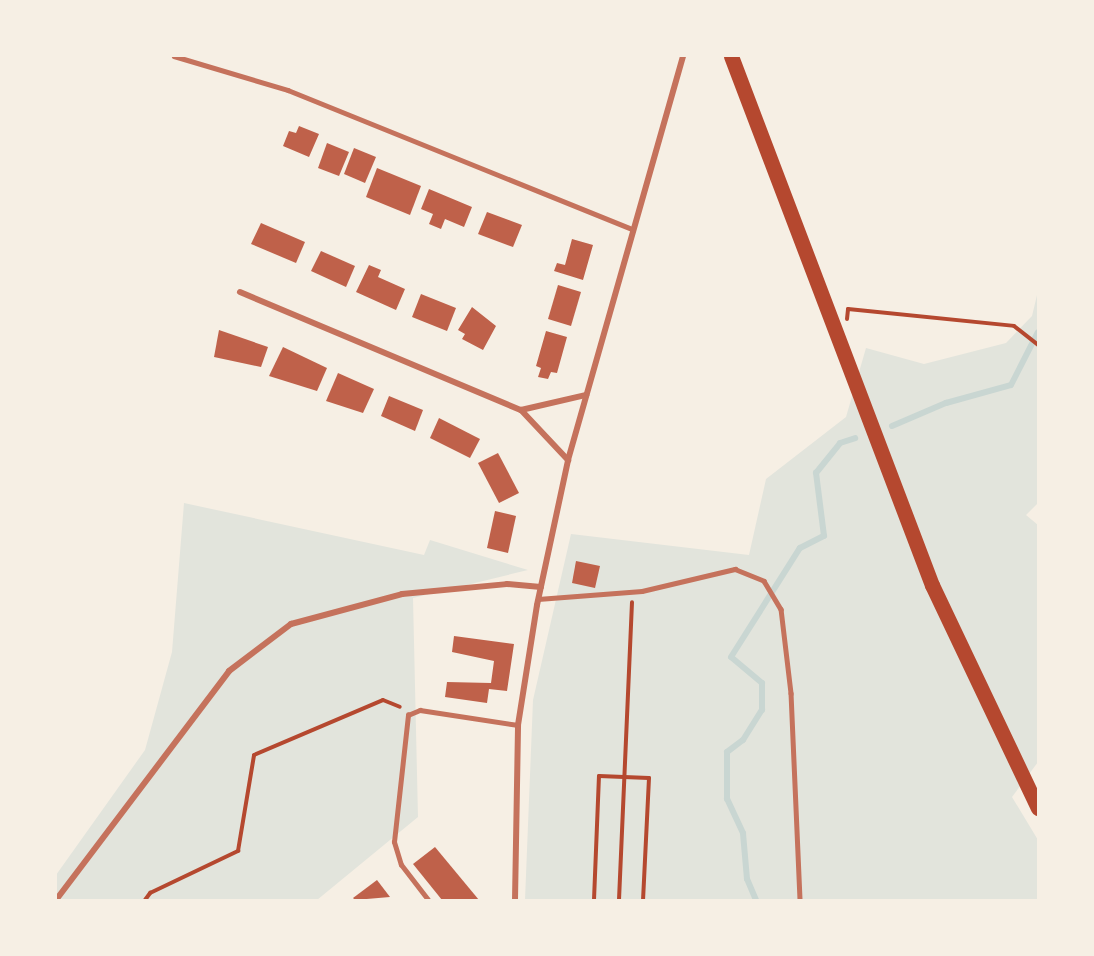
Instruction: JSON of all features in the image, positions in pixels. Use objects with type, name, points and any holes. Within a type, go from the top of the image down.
[{"type":"main road","points":[[731,56],[874,442],[932,585],[1038,808]]},
{"type":"street","points":[[515,900],[518,725],[538,599],[568,459],[683,56]]},
{"type":"street","points":[[240,292],[521,410],[568,459]]},
{"type":"street","points":[[521,410],[586,395]]},
{"type":"street","points":[[56,900],[229,671],[291,624],[402,594],[507,584],[541,587]]},
{"type":"lane","points":[[174,56],[288,90],[632,230]]},
{"type":"lane","points":[[538,599],[633,592],[735,569],[764,581],[781,609],[791,693],[800,900]]},
{"type":"lane","points":[[428,900],[400,865],[394,842],[405,722],[413,711],[518,725]]},
{"type":"path","points":[[851,318],[848,309],[1014,326],[1037,345]]},
{"type":"path","points":[[619,900],[633,592]]},
{"type":"path","points":[[145,900],[150,893],[238,851],[254,755],[383,700],[413,711]]},
{"type":"path","points":[[594,900],[599,776],[650,778],[643,900]]},
{"type":"shaded area","points":[[1038,291],[1038,503],[1026,515],[1038,525],[1038,762],[1012,797],[1038,840],[1038,900],[525,900],[533,700],[571,534],[749,555],[766,479],[846,417],[866,348],[924,364],[1006,343],[1032,316]]},
{"type":"shaded area","points":[[184,503],[424,555],[430,540],[528,570],[413,598],[418,817],[317,900],[56,900],[56,875],[145,750],[172,652]]},
{"type":"building","points":[[299,126],[319,134],[309,157],[283,146],[289,131],[296,133]]},
{"type":"building","points":[[327,143],[349,152],[339,176],[318,168]]},
{"type":"building","points":[[354,148],[376,157],[365,183],[344,174]]},
{"type":"building","points":[[377,168],[421,186],[410,215],[366,197]]},
{"type":"building","points":[[429,189],[472,207],[464,227],[445,219],[441,229],[429,224],[433,214],[421,209]]},
{"type":"building","points":[[487,212],[522,225],[513,247],[478,234]]},
{"type":"building","points":[[261,223],[305,242],[296,263],[251,244]]},
{"type":"building","points":[[572,239],[593,245],[583,280],[554,271],[557,263],[565,265]]},
{"type":"building","points":[[321,251],[355,266],[346,287],[311,271]]},
{"type":"building","points":[[369,265],[381,270],[378,277],[405,289],[396,310],[356,292]]},
{"type":"building","points":[[558,285],[581,292],[571,326],[548,319]]},
{"type":"building","points":[[421,294],[456,308],[447,331],[412,317]]},
{"type":"building","points":[[472,307],[496,326],[483,350],[462,339],[465,334],[458,330]]},
{"type":"building","points":[[219,330],[268,347],[261,367],[214,357]]},
{"type":"building","points":[[546,331],[567,337],[557,373],[551,372],[548,379],[538,377],[541,368],[536,366]]},
{"type":"building","points":[[283,347],[327,368],[317,391],[269,376]]},
{"type":"building","points":[[338,373],[374,389],[363,413],[326,401]]},
{"type":"building","points":[[389,396],[423,410],[415,431],[381,416]]},
{"type":"building","points":[[439,418],[480,439],[470,458],[430,438]]},
{"type":"building","points":[[498,453],[519,493],[499,503],[478,463]]},
{"type":"building","points":[[495,511],[516,516],[508,553],[487,548]]},
{"type":"building","points":[[576,561],[600,566],[595,588],[572,583]]},
{"type":"building","points":[[454,636],[514,644],[507,691],[489,689],[487,703],[445,697],[447,682],[491,683],[494,661],[452,652]]},
{"type":"building","points":[[435,847],[479,900],[442,900],[413,864]]},
{"type":"building","points":[[377,880],[390,897],[355,900],[353,898]]},
{"type":"waterway","points":[[892,426],[946,403],[1011,385],[1038,332]]},
{"type":"waterway","points":[[756,900],[747,879],[743,833],[727,799],[727,752],[743,740],[762,710],[762,683],[731,657],[800,548],[824,536],[816,473],[840,443],[855,438]]}]
